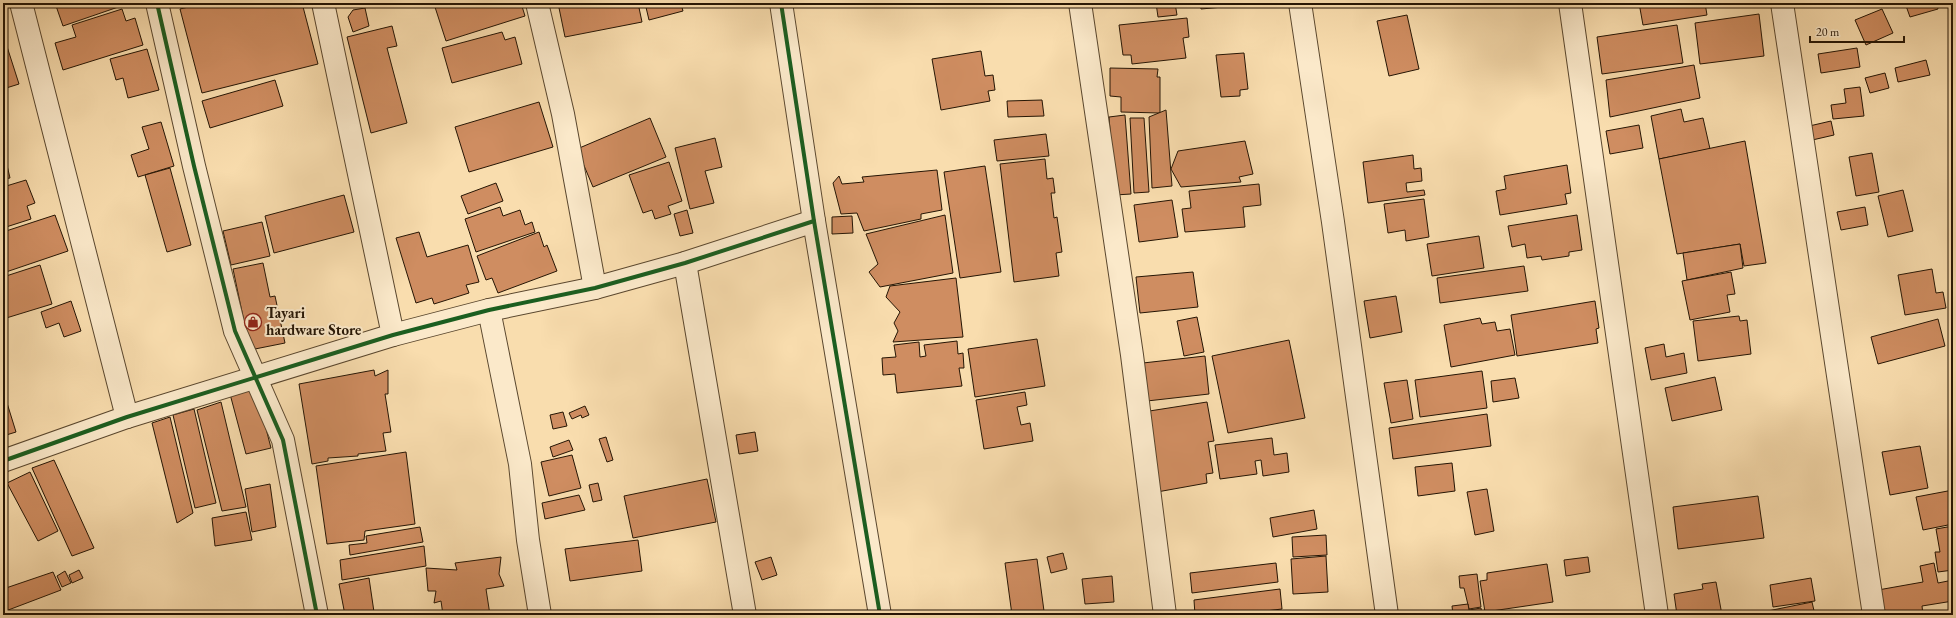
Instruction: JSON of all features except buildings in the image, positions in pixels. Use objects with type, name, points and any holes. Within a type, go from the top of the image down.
[{"type":"street","points":[[21,3],[127,417]]},
{"type":"street","points":[[157,3],[194,166],[235,331],[254,378],[283,440],[317,615]]},
{"type":"street","points":[[323,3],[393,335]]},
{"type":"street","points":[[537,3],[563,114],[595,288]]},
{"type":"street","points":[[781,3],[814,221],[880,615]]},
{"type":"street","points":[[1080,3],[1132,355],[1165,615]]},
{"type":"street","points":[[1300,3],[1333,222],[1387,615]]},
{"type":"street","points":[[1570,3],[1657,615]]},
{"type":"street","points":[[1782,3],[1841,385],[1874,615]]},
{"type":"street","points":[[3,461],[127,417],[393,335],[489,310],[595,288],[685,263],[814,221]]},
{"type":"street","points":[[685,263],[745,615]]},
{"type":"street","points":[[489,310],[520,464],[528,540],[540,615]]},
{"type":"cycle path","points":[[157,3],[194,166],[235,331],[283,440],[317,615]]},
{"type":"cycle path","points":[[781,3],[814,221],[880,615]]},
{"type":"cycle path","points":[[3,461],[127,417],[393,335],[489,310],[595,288],[685,263],[814,221]]},
{"type":"place","name":"Tayari hardware Store","points":[[253,322]]}]
